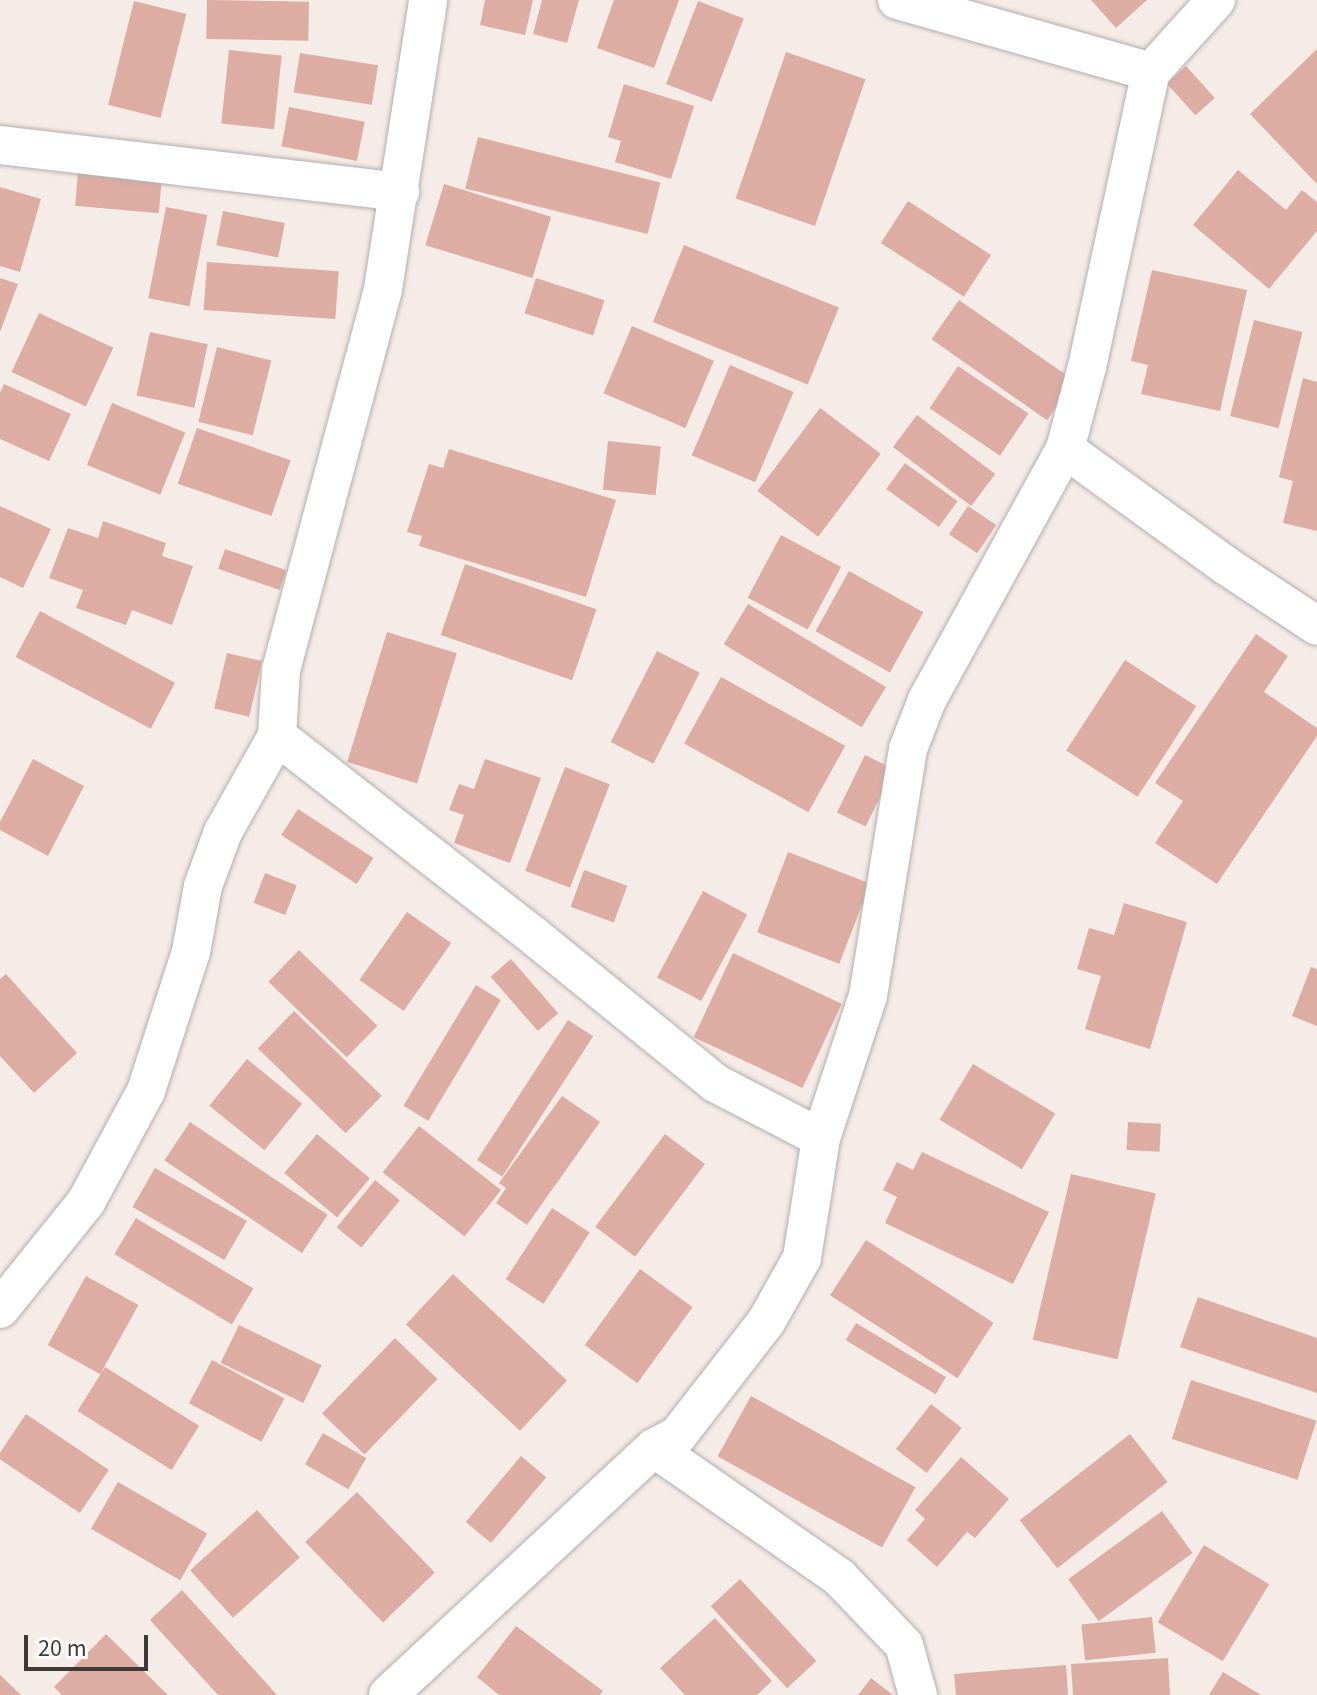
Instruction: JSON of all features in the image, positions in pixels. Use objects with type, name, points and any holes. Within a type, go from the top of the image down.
[{"type":"street","points":[[0,1309],[86,1202],[146,1091],[191,952],[203,886],[218,846],[277,736],[281,670],[383,289],[428,0]]},
{"type":"street","points":[[897,0],[1151,72]]},
{"type":"street","points":[[388,1695],[654,1448],[678,1435],[766,1322],[802,1258],[821,1138],[868,996],[908,749],[927,700],[1065,449],[1087,367],[1151,72],[1216,0]]},
{"type":"street","points":[[0,145],[400,192]]},
{"type":"street","points":[[1065,449],[1225,565],[1317,626]]},
{"type":"street","points":[[277,736],[535,937],[715,1083],[821,1138]]},
{"type":"street","points":[[654,1448],[839,1577],[904,1645],[918,1695]]},
{"type":"building","points":[[207,0],[309,2],[308,41],[206,39]]},
{"type":"building","points":[[485,0],[533,0],[525,35],[480,25]]},
{"type":"building","points":[[542,0],[579,0],[567,43],[533,34]]},
{"type":"building","points":[[614,0],[679,0],[654,68],[597,48]]},
{"type":"building","points":[[1091,0],[1147,0],[1116,28]]},
{"type":"building","points":[[134,1],[186,14],[161,118],[108,105]]},
{"type":"building","points":[[698,1],[744,19],[712,102],[666,84]]},
{"type":"building","points":[[1317,49],[1317,184],[1250,114]]},
{"type":"building","points":[[229,50],[282,56],[274,129],[221,124]]},
{"type":"building","points":[[786,52],[865,79],[815,226],[736,199]]},
{"type":"building","points":[[300,53],[378,65],[372,105],[294,93]]},
{"type":"building","points":[[1186,66],[1215,98],[1195,115],[1167,83]]},
{"type":"building","points":[[624,84],[694,106],[671,179],[615,162],[621,141],[608,137]]},
{"type":"building","points":[[289,107],[365,122],[357,161],[281,146]]},
{"type":"building","points":[[478,137],[660,182],[648,234],[465,188]]},
{"type":"building","points":[[79,161],[163,168],[159,213],[75,206]]},
{"type":"building","points":[[1238,170],[1286,210],[1302,190],[1317,202],[1317,231],[1269,289],[1193,225]]},
{"type":"building","points":[[444,184],[551,217],[532,278],[425,245]]},
{"type":"building","points":[[0,187],[41,199],[20,272],[0,266]]},
{"type":"building","points":[[908,201],[991,255],[964,297],[881,243]]},
{"type":"building","points":[[166,207],[207,215],[189,306],[148,298]]},
{"type":"building","points":[[223,211],[285,223],[278,257],[216,245]]},
{"type":"building","points":[[684,245],[839,308],[808,385],[653,322]]},
{"type":"building","points":[[207,262],[339,271],[335,319],[204,310]]},
{"type":"building","points":[[1152,270],[1247,290],[1220,411],[1141,394],[1148,365],[1131,361]]},
{"type":"building","points":[[0,278],[18,284],[0,332]]},
{"type":"building","points":[[536,278],[604,300],[593,335],[525,313]]},
{"type":"building","points":[[959,300],[1075,381],[1047,420],[931,339]]},
{"type":"building","points":[[39,313],[113,348],[86,407],[12,372]]},
{"type":"building","points":[[1254,320],[1303,332],[1279,428],[1230,416]]},
{"type":"building","points":[[632,326],[714,361],[685,428],[603,393]]},
{"type":"building","points":[[150,332],[208,344],[194,408],[136,396]]},
{"type":"building","points":[[217,347],[271,361],[253,435],[198,422]]},
{"type":"building","points":[[730,365],[794,392],[755,482],[692,455]]},
{"type":"building","points":[[958,366],[1028,414],[1000,456],[929,408]]},
{"type":"building","points":[[1303,378],[1317,382],[1317,531],[1283,523],[1293,481],[1279,477]]},
{"type":"building","points":[[4,384],[71,414],[49,461],[0,439],[0,393]]},
{"type":"building","points":[[112,403],[185,433],[160,495],[87,465]]},
{"type":"building","points":[[820,408],[881,454],[818,537],[757,491]]},
{"type":"building","points":[[917,415],[995,474],[971,506],[893,447]]},
{"type":"building","points":[[197,428],[291,460],[271,516],[178,484]]},
{"type":"building","points":[[608,441],[661,447],[656,495],[603,490]]},
{"type":"building","points":[[449,449],[616,500],[586,597],[419,546],[422,536],[407,532],[429,464],[443,468]]},
{"type":"building","points":[[905,463],[958,501],[939,527],[886,489]]},
{"type":"building","points":[[0,506],[51,529],[23,588],[0,577]]},
{"type":"building","points":[[968,506],[996,525],[977,553],[949,534]]},
{"type":"building","points":[[103,521],[166,543],[162,556],[193,566],[172,625],[132,610],[126,625],[76,608],[83,590],[49,578],[68,528],[98,538]]},
{"type":"building","points":[[781,535],[841,567],[808,630],[748,598]]},
{"type":"building","points":[[225,549],[286,570],[280,590],[218,569]]},
{"type":"building","points":[[465,564],[596,609],[572,680],[441,635]]},
{"type":"building","points":[[849,571],[923,612],[890,673],[816,631]]},
{"type":"building","points":[[748,604],[886,687],[862,727],[724,644]]},
{"type":"building","points":[[40,611],[175,683],[151,729],[16,657]]},
{"type":"building","points":[[387,632],[457,653],[417,783],[347,762]]},
{"type":"building","points":[[1256,634],[1288,656],[1264,692],[1317,728],[1317,736],[1217,884],[1155,843],[1183,801],[1155,783]]},
{"type":"building","points":[[657,651],[700,673],[653,764],[611,742]]},
{"type":"building","points":[[227,653],[262,661],[249,717],[214,709]]},
{"type":"building","points":[[1125,660],[1196,706],[1137,797],[1066,751]]},
{"type":"building","points":[[721,677],[845,746],[808,812],[684,743]]},
{"type":"building","points":[[865,755],[894,769],[866,827],[837,813]]},
{"type":"building","points":[[33,759],[84,786],[48,856],[0,830],[0,822]]},
{"type":"building","points":[[485,759],[541,778],[510,863],[454,843],[464,815],[449,810],[459,784],[474,789]]},
{"type":"building","points":[[565,767],[610,784],[570,888],[525,871]]},
{"type":"building","points":[[298,809],[373,858],[357,884],[281,835]]},
{"type":"building","points":[[788,852],[870,884],[839,964],[757,932]]},
{"type":"building","points":[[584,870],[627,886],[614,922],[571,907]]},
{"type":"building","points":[[265,873],[297,885],[285,915],[254,903]]},
{"type":"building","points":[[703,891],[747,914],[701,1001],[657,978]]},
{"type":"building","points":[[1124,903],[1187,922],[1150,1049],[1085,1029],[1101,976],[1077,969],[1089,928],[1114,935]]},
{"type":"building","points":[[407,912],[451,943],[404,1011],[359,980]]},
{"type":"building","points":[[299,950],[377,1026],[347,1057],[268,982]]},
{"type":"building","points":[[733,953],[842,1004],[802,1088],[694,1037]]},
{"type":"building","points":[[511,959],[558,1013],[538,1031],[491,977]]},
{"type":"building","points":[[1311,967],[1317,969],[1317,1026],[1292,1016]]},
{"type":"building","points":[[6,974],[77,1053],[34,1093],[0,1056],[0,979]]},
{"type":"building","points":[[476,985],[501,1000],[428,1121],[403,1106]]},
{"type":"building","points":[[294,1011],[382,1096],[346,1133],[258,1048]]},
{"type":"building","points":[[568,1020],[593,1036],[502,1176],[477,1160]]},
{"type":"building","points":[[247,1059],[302,1104],[264,1150],[209,1106]]},
{"type":"building","points":[[973,1064],[1055,1113],[1022,1169],[940,1120]]},
{"type":"building","points":[[562,1096],[600,1122],[527,1225],[496,1203],[506,1188],[499,1183]]},
{"type":"building","points":[[190,1122],[328,1215],[302,1253],[164,1160]]},
{"type":"building","points":[[1128,1122],[1161,1124],[1159,1152],[1127,1150]]},
{"type":"building","points":[[419,1126],[501,1190],[465,1237],[383,1172]]},
{"type":"building","points":[[317,1134],[370,1178],[337,1217],[284,1173]]},
{"type":"building","points":[[665,1134],[705,1164],[635,1257],[595,1227]]},
{"type":"building","points":[[922,1152],[1049,1212],[1013,1284],[885,1223],[897,1197],[883,1190],[897,1162],[913,1170]]},
{"type":"building","points":[[155,1168],[247,1221],[224,1260],[132,1207]]},
{"type":"building","points":[[1071,1174],[1156,1194],[1118,1359],[1033,1340]]},
{"type":"building","points":[[375,1180],[400,1200],[361,1248],[337,1227]]},
{"type":"building","points":[[552,1208],[590,1233],[543,1304],[506,1279]]},
{"type":"building","points":[[136,1218],[253,1289],[232,1325],[114,1254]]},
{"type":"building","points":[[866,1240],[993,1323],[958,1378],[830,1295]]},
{"type":"building","points":[[640,1269],[693,1307],[637,1383],[585,1345]]},
{"type":"building","points":[[453,1274],[567,1380],[520,1431],[406,1324]]},
{"type":"building","points":[[86,1276],[138,1305],[100,1374],[48,1345]]},
{"type":"building","points":[[1198,1297],[1317,1338],[1317,1393],[1180,1347]]},
{"type":"building","points":[[856,1323],[946,1377],[936,1394],[846,1340]]},
{"type":"building","points":[[239,1325],[322,1365],[303,1403],[221,1363]]},
{"type":"building","points":[[395,1338],[437,1379],[365,1455],[322,1414]]},
{"type":"building","points":[[212,1360],[284,1398],[261,1442],[189,1403]]},
{"type":"building","points":[[105,1367],[199,1426],[172,1470],[77,1411]]},
{"type":"building","points":[[1191,1380],[1317,1421],[1297,1480],[1172,1439]]},
{"type":"building","points":[[751,1396],[915,1487],[882,1547],[718,1456]]},
{"type":"building","points":[[931,1404],[962,1428],[927,1473],[896,1449]]},
{"type":"building","points":[[26,1414],[109,1470],[80,1513],[0,1459],[0,1453]]},
{"type":"building","points":[[323,1433],[366,1458],[348,1489],[305,1464]]},
{"type":"building","points":[[1130,1434],[1168,1482],[1057,1568],[1020,1520]]},
{"type":"building","points":[[521,1456],[546,1477],[491,1543],[466,1522]]},
{"type":"building","points":[[961,1457],[1009,1499],[975,1538],[967,1532],[937,1567],[907,1540],[925,1519],[915,1510]]},
{"type":"building","points":[[118,1482],[207,1534],[180,1580],[91,1529]]},
{"type":"building","points":[[357,1492],[435,1573],[383,1623],[305,1542]]},
{"type":"building","points":[[257,1510],[300,1558],[233,1618],[190,1570]]},
{"type":"building","points":[[1162,1511],[1193,1553],[1099,1621],[1068,1579]]},
{"type":"building","points":[[1204,1545],[1269,1584],[1223,1661],[1158,1622]]},
{"type":"building","points":[[740,1579],[816,1661],[787,1688],[711,1606]]},
{"type":"building","points":[[182,1590],[277,1695],[218,1695],[150,1620]]},
{"type":"building","points":[[1152,1617],[1156,1653],[1085,1660],[1081,1624]]},
{"type":"building","points":[[715,1618],[772,1681],[757,1695],[685,1695],[660,1668]]},
{"type":"building","points":[[516,1626],[603,1691],[600,1695],[499,1695],[477,1677]]},
{"type":"building","points":[[106,1634],[168,1695],[62,1695],[54,1687]]},
{"type":"building","points":[[1168,1658],[1170,1695],[1073,1695],[1071,1664]]},
{"type":"building","points":[[1066,1665],[1068,1695],[956,1695],[954,1674]]},
{"type":"building","points":[[1223,1672],[1261,1695],[1209,1695]]},
{"type":"building","points":[[0,1675],[21,1695],[0,1695]]},
{"type":"building","points":[[871,1678],[893,1695],[858,1695]]}]
